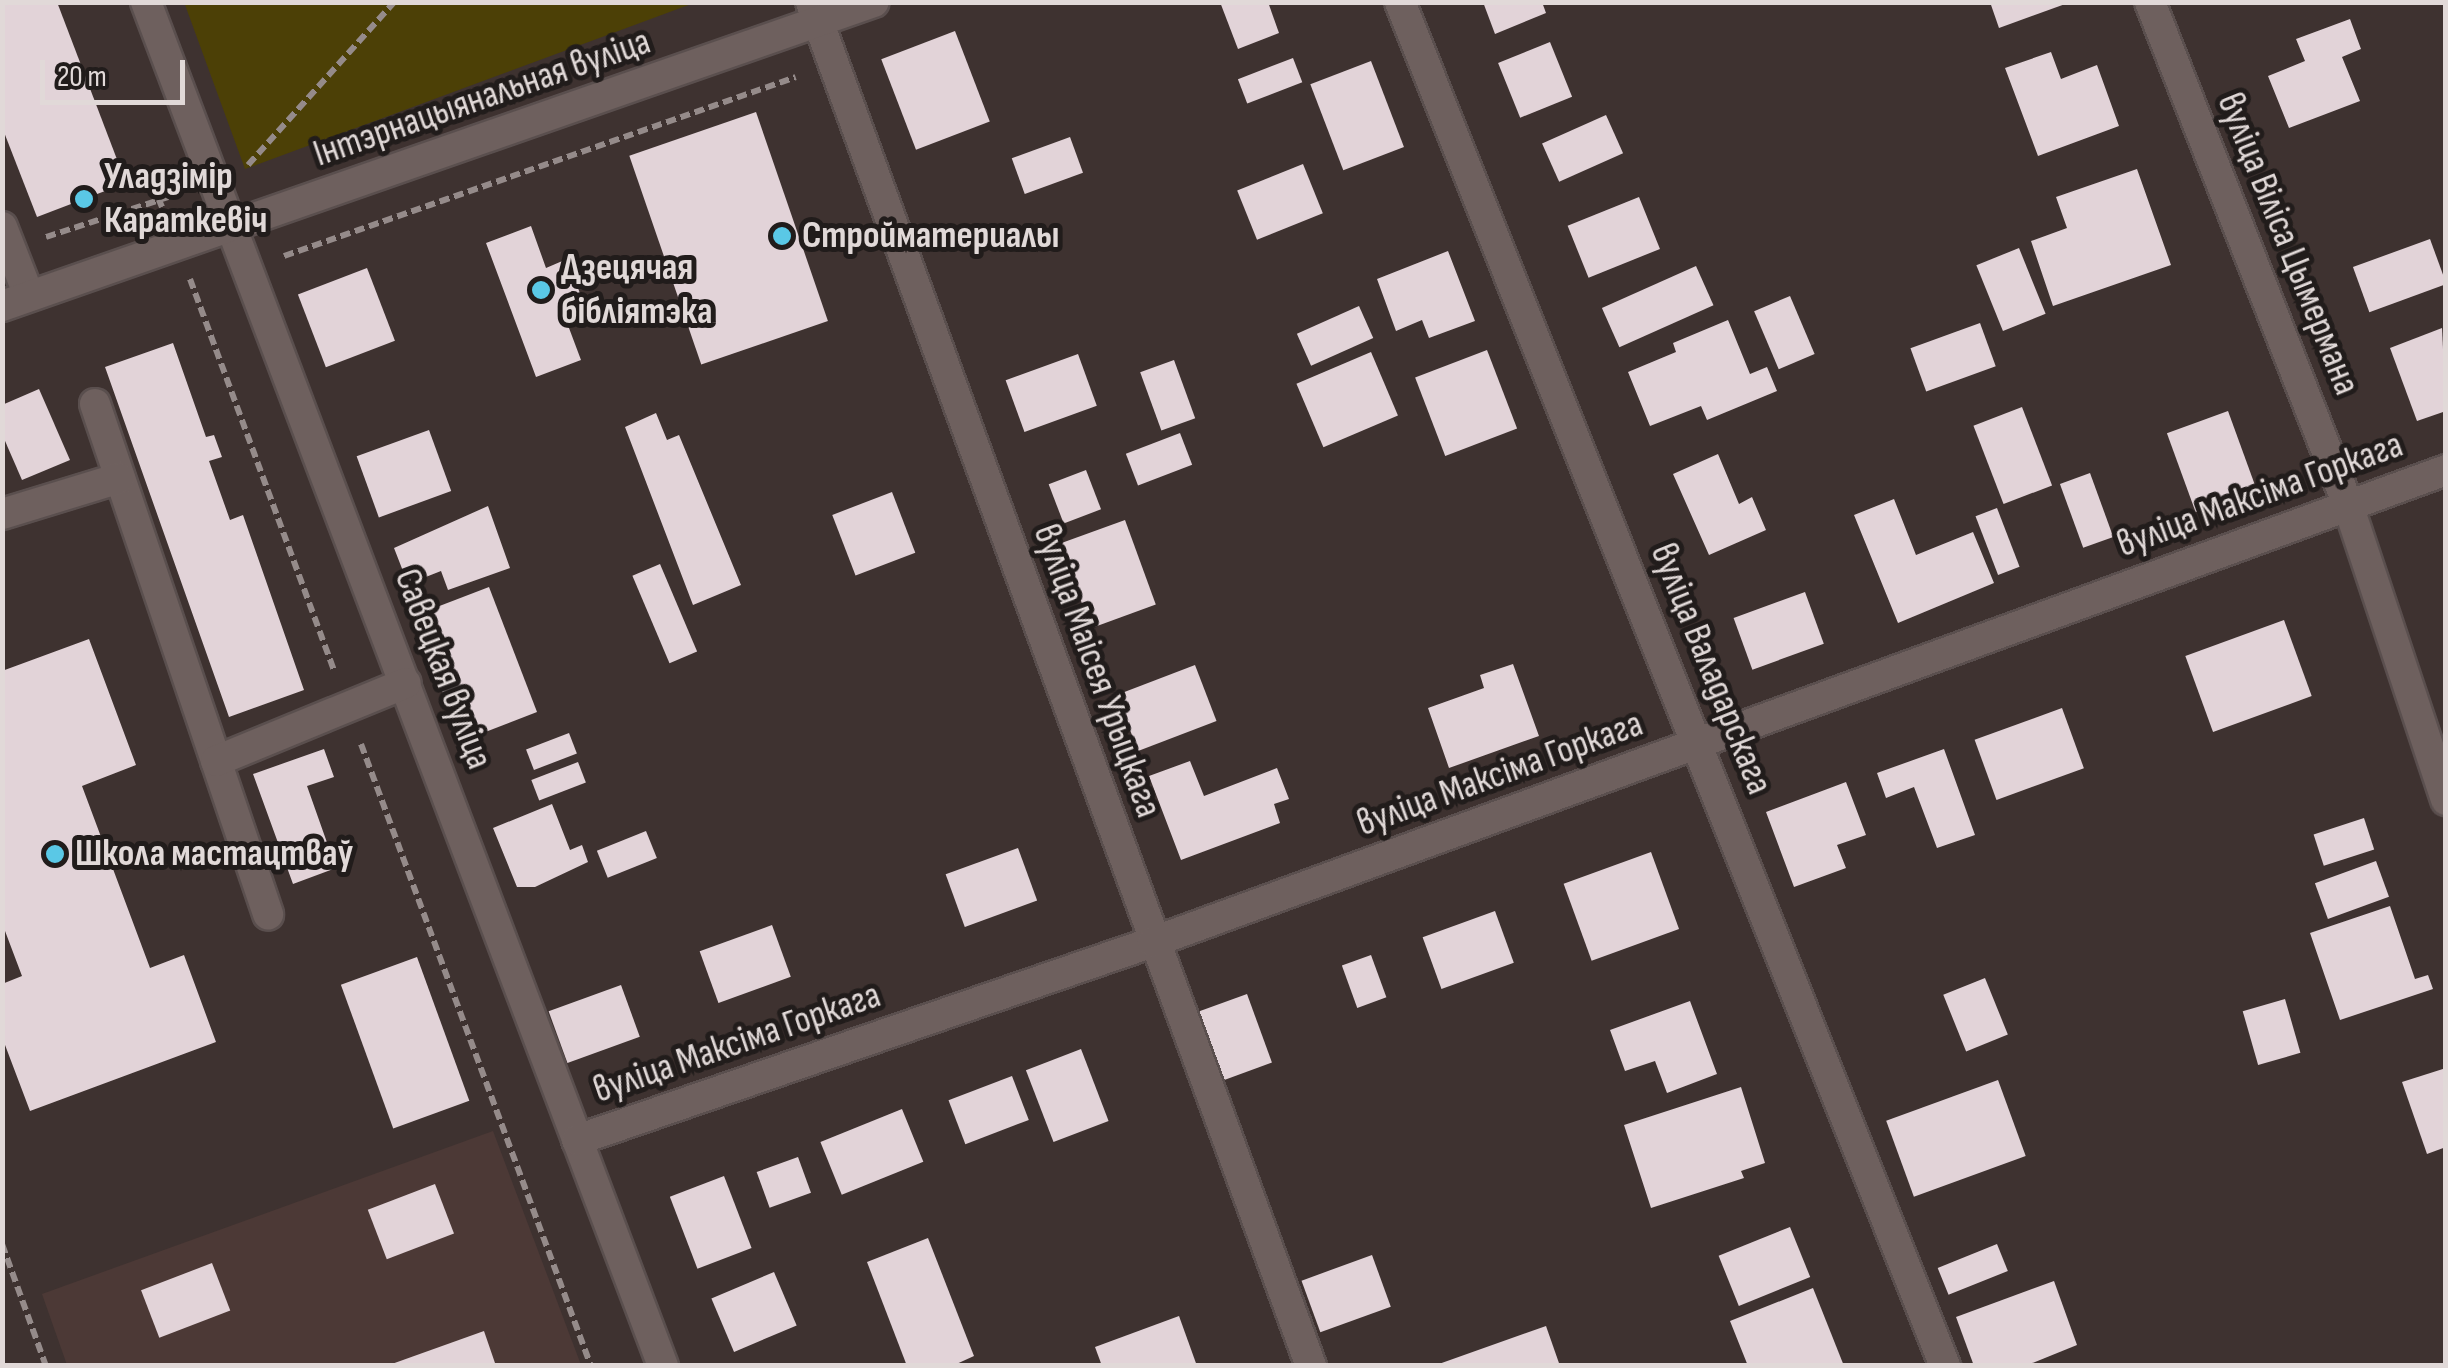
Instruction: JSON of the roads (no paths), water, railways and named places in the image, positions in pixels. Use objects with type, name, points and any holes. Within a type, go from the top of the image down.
[{"type":"street","name":"Савецкая вуліца","points":[[146,2],[244,270],[406,683],[663,1366]]},
{"type":"street","name":"Інтэрнацыянальная вуліца","points":[[16,301],[229,228],[814,13],[874,2]]},
{"type":"street","name":"вуліца Валадарскага","points":[[1400,2],[1945,1366]]},
{"type":"street","name":"вуліца Віліса Цымермана","points":[[2150,2],[2348,505],[2446,800]]},
{"type":"street","name":"вуліца Маісея Урыцкага","points":[[814,13],[1311,1366]]},
{"type":"street","points":[[6,238],[16,301]]},
{"type":"street","points":[[95,404],[268,914]]},
{"type":"street","name":"вуліца Максіма Горкага","points":[[577,1140],[1153,942],[2446,470]]},
{"type":"street","points":[[2,514],[120,478]]},
{"type":"street","points":[[216,761],[406,683]]},
{"type":"place","name":"Уладзімір Караткевіч","points":[[84,199]]},
{"type":"place","name":"Стройматериалы","points":[[782,236]]},
{"type":"place","name":"Дзецячая бібліятэка","points":[[541,290]]},
{"type":"place","name":"Школа мастацтваў","points":[[55,854]]}]
